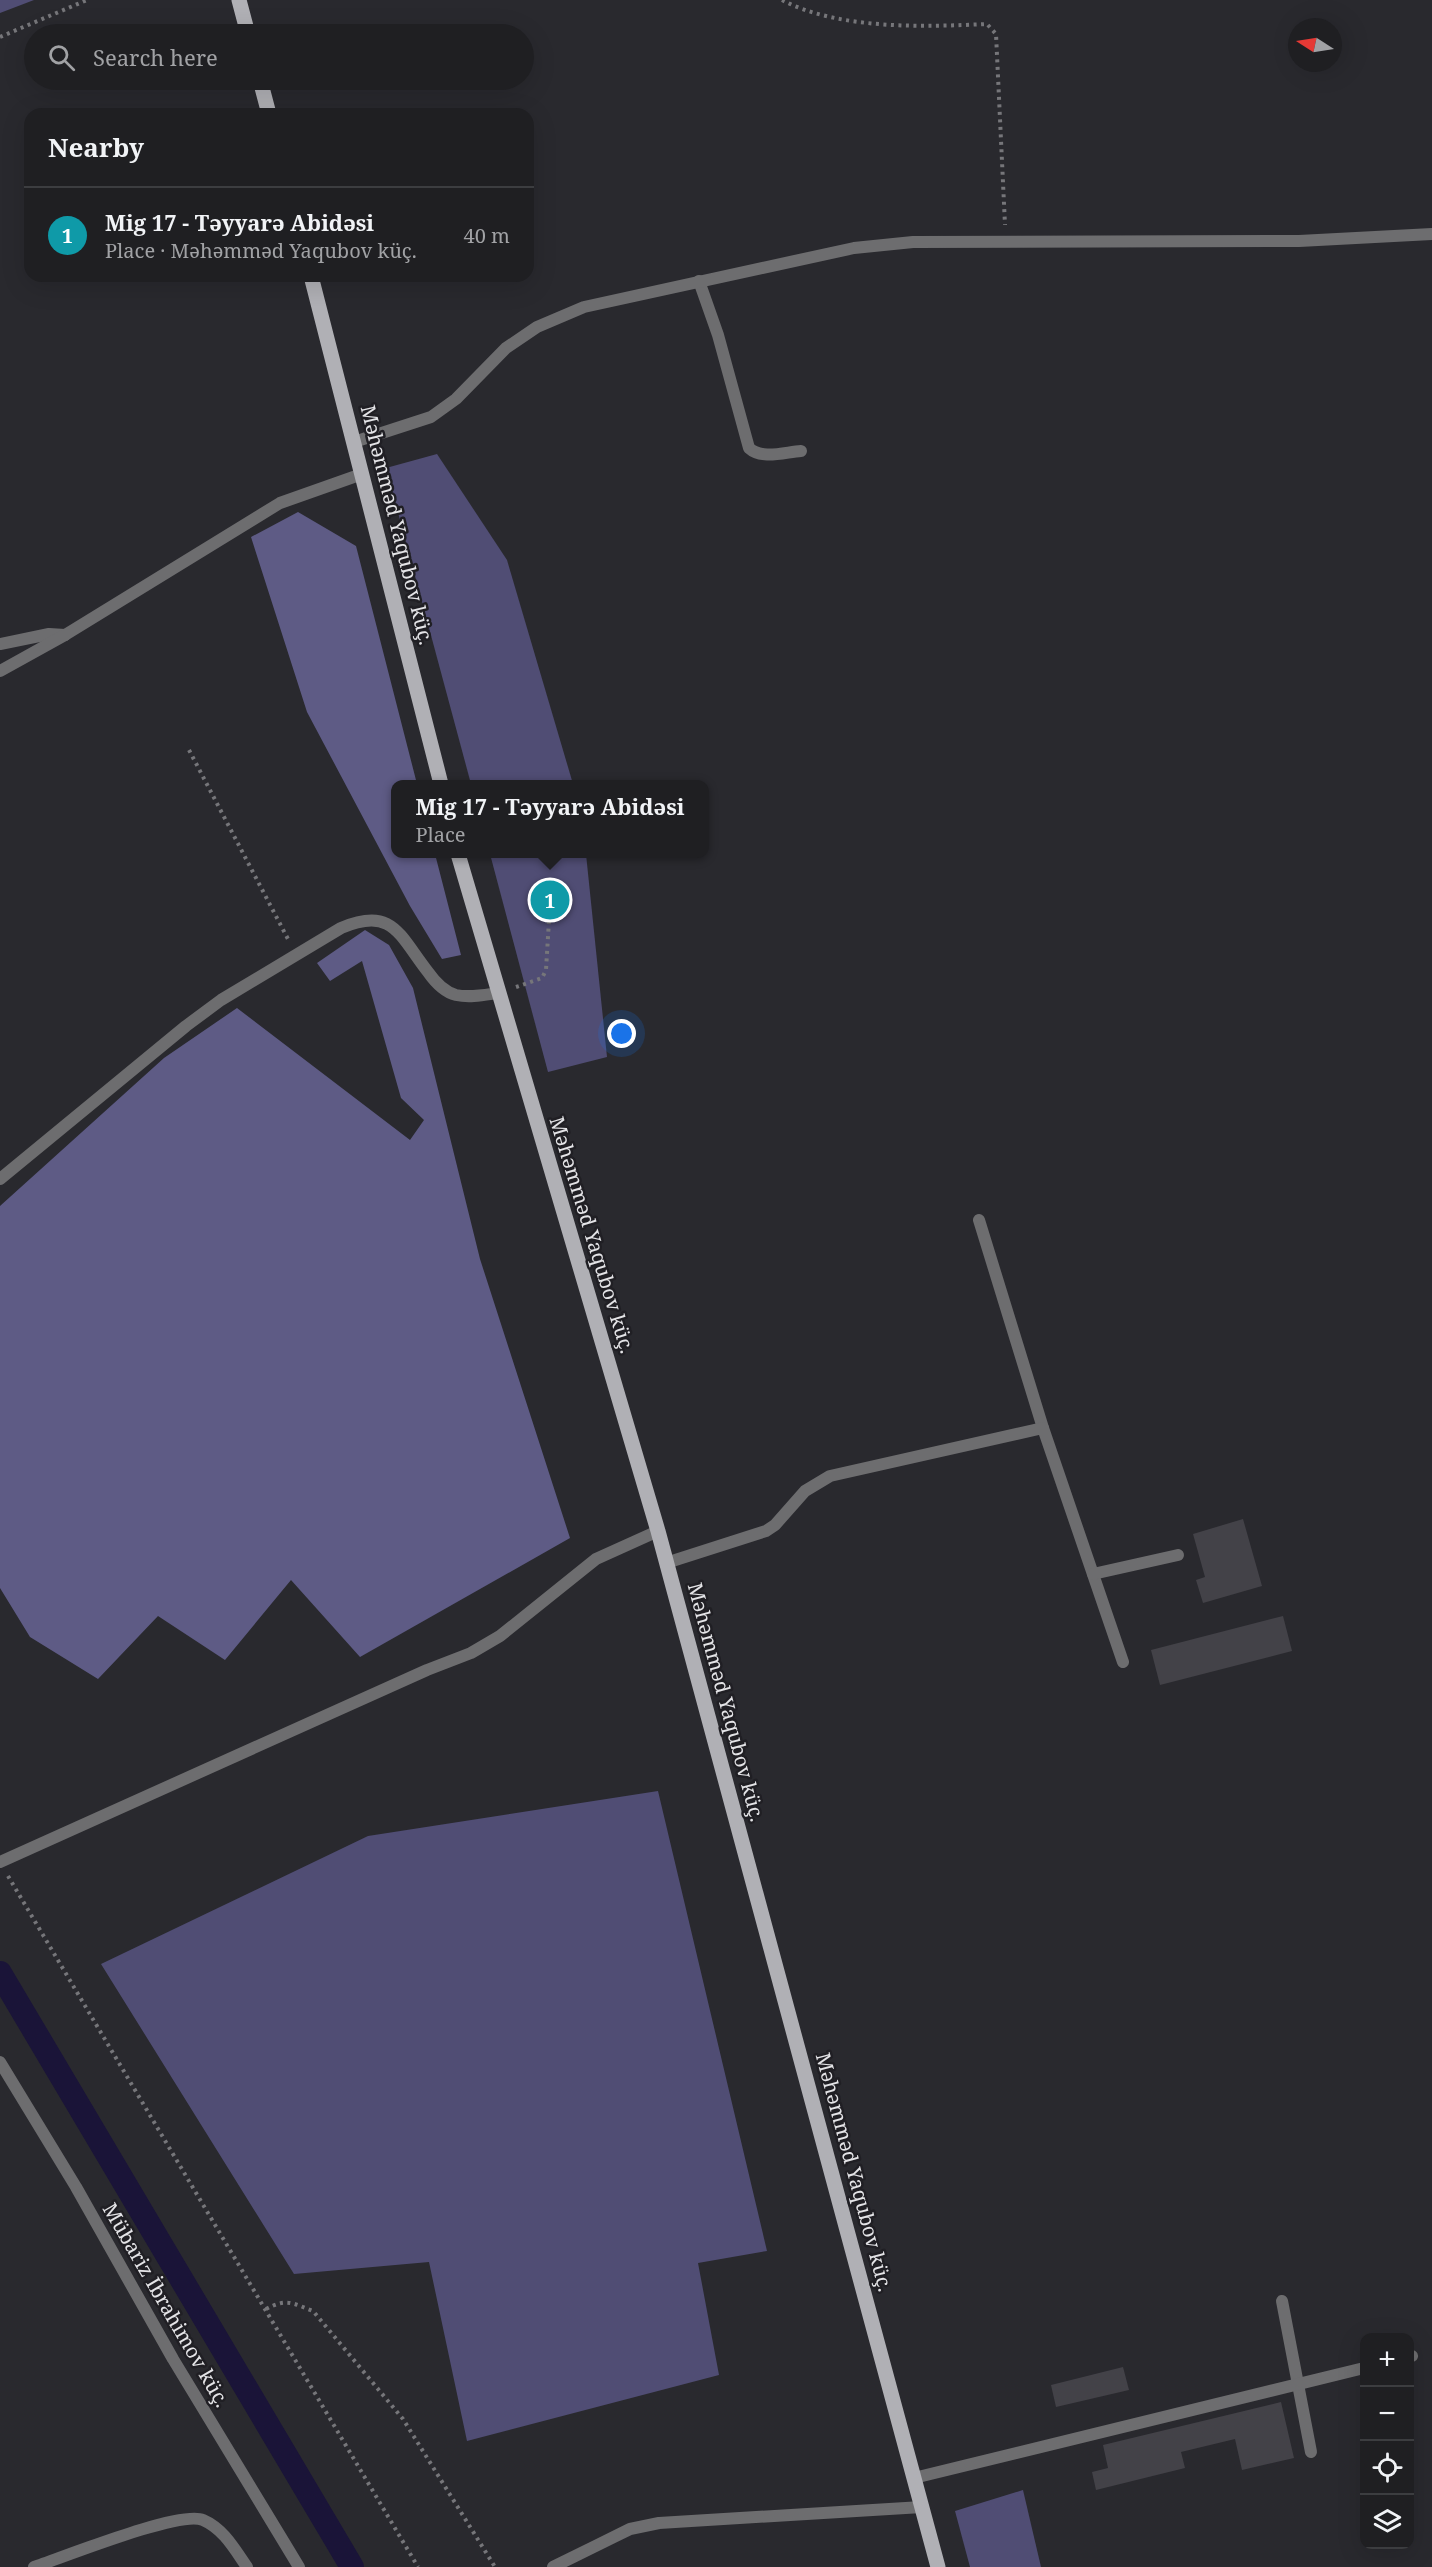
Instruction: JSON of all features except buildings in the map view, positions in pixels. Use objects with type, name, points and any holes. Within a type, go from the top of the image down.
[{"type":"main road","points":[[239,0],[245,24]]},
{"type":"main road","points":[[263,90],[267,108]]},
{"type":"main road","name":"Məhəmməd Yaqubov küç.","points":[[313,282],[440,780]]},
{"type":"main road","name":"Məhəmməd Yaqubov küç.","points":[[459,858],[658,1531],[938,2567]]},
{"type":"street","points":[[354,442],[431,417],[456,399],[506,348],[537,327],[584,307],[854,248],[913,242],[1299,242],[1432,234]]},
{"type":"street","points":[[699,281],[718,335],[749,448],[754,453],[762,455],[801,451]]},
{"type":"street","points":[[0,671],[65,635],[280,503],[362,474]]},
{"type":"street","points":[[0,644],[49,634],[65,635]]},
{"type":"street","points":[[0,1179],[186,1026],[221,1000],[341,928],[362,919],[379,919],[393,927],[437,985],[454,995],[478,997],[498,993]]},
{"type":"street","points":[[979,1220],[1043,1428],[1123,1662]]},
{"type":"street","points":[[666,1563],[766,1531],[776,1525],[805,1491],[830,1476],[1043,1428]]},
{"type":"street","points":[[3,1868],[427,1670],[471,1653],[500,1636],[597,1559],[658,1531]]},
{"type":"street","points":[[1093,1574],[1178,1555]]},
{"type":"street","name":"Mübariz İbrahimov küç.","points":[[0,2062],[76,2187],[173,2360],[299,2567]]},
{"type":"street","points":[[1282,2301],[1311,2452]]},
{"type":"street","points":[[914,2478],[1360,2369]]},
{"type":"street","points":[[553,2567],[630,2529],[659,2523],[922,2507]]},
{"type":"street","points":[[34,2567],[174,2520],[202,2519],[223,2533],[247,2567]]},
{"type":"path","points":[[31,24],[87,0]]},
{"type":"path","points":[[782,0],[798,9],[861,22],[919,28],[987,24],[996,34],[1005,242]]},
{"type":"path","points":[[0,37],[24,27]]},
{"type":"path","points":[[189,750],[297,955]]},
{"type":"path","points":[[498,993],[543,978],[546,970],[549,920]]},
{"type":"path","points":[[3,1868],[418,2567]]},
{"type":"path","points":[[266,2309],[279,2302],[293,2303],[313,2311],[404,2419],[495,2567]]},
{"type":"shaded area","points":[[0,0],[34,0],[0,13]]},
{"type":"shaded area","points":[[437,454],[507,560],[572,780],[470,780],[386,468]]},
{"type":"shaded area","points":[[298,512],[356,546],[416,780],[391,780],[391,858],[436,858],[461,955],[442,959],[410,906],[307,712],[251,537]]},
{"type":"shaded area","points":[[491,858],[586,858],[607,1057],[548,1072]]},
{"type":"shaded area","points":[[365,930],[389,945],[413,988],[480,1259],[570,1538],[360,1657],[291,1580],[225,1660],[158,1616],[98,1679],[30,1637],[0,1588],[0,1206],[164,1058],[237,1008],[410,1140],[424,1120],[401,1098],[362,961],[330,981],[317,963]]},
{"type":"shaded area","points":[[658,1791],[767,2251],[698,2263],[719,2375],[467,2441],[429,2262],[294,2274],[101,1964],[368,1836]]},
{"type":"shaded area","points":[[1023,2490],[1041,2567],[970,2567],[955,2511]]},
{"type":"waterway","points":[[0,1973],[352,2567]]},
{"type":"place","name":"Mig 17 - Təyyarə Abidəsi","points":[[550,900]]}]
